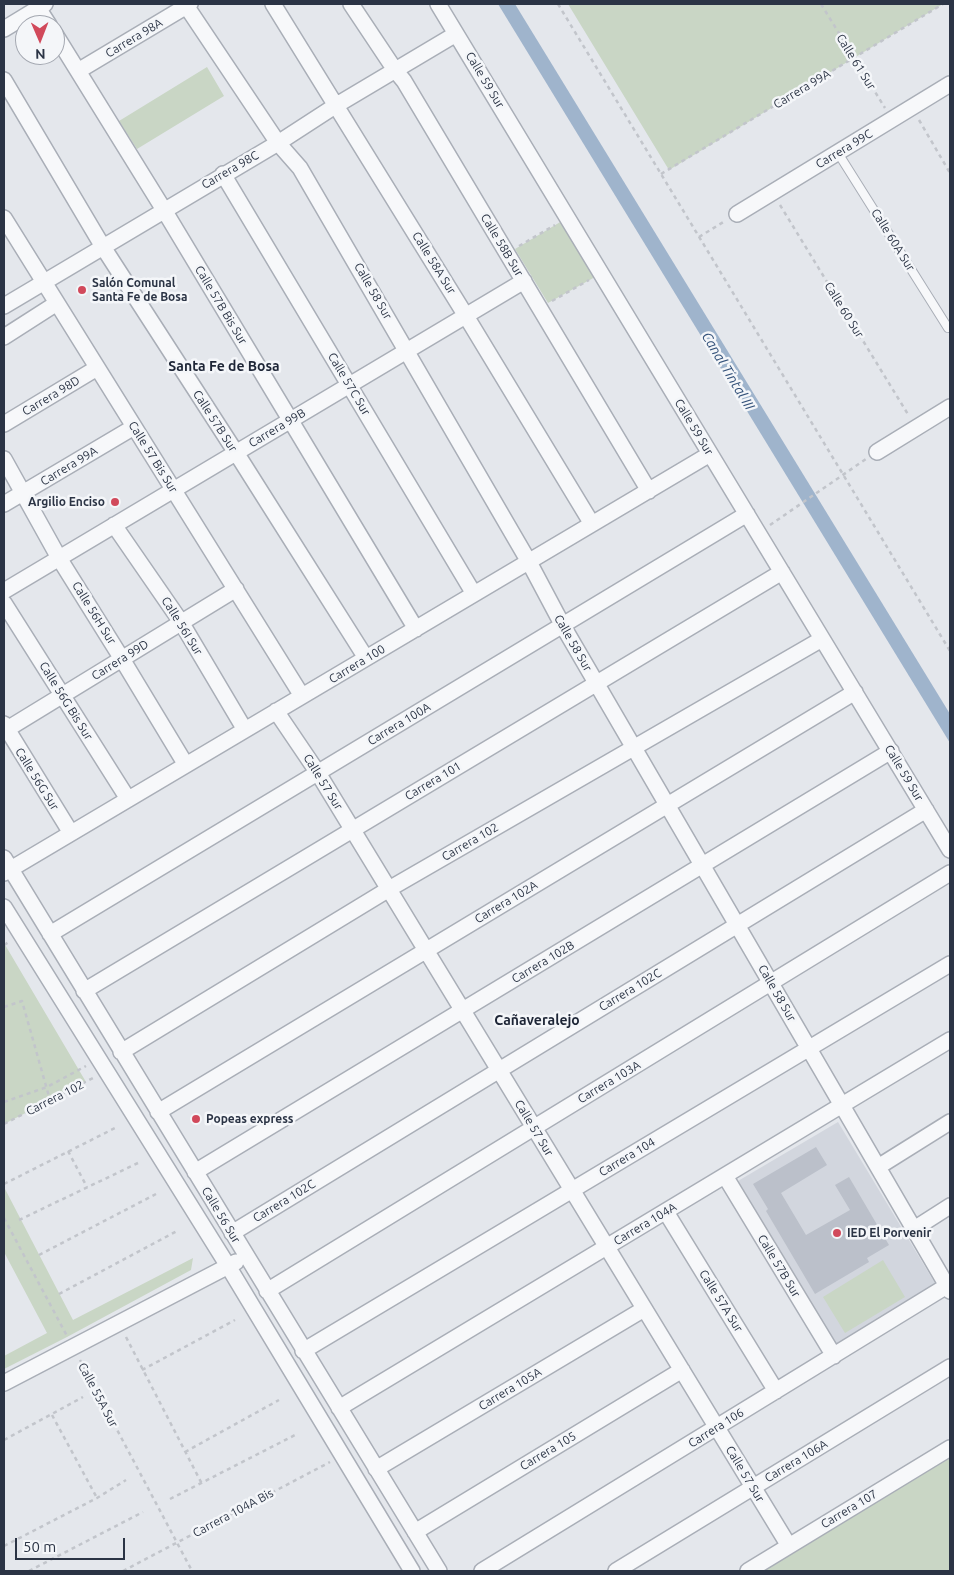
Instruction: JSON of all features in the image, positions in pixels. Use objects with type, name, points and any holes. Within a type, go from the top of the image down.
[{"type":"street","name":"Calle 58A Sur","points":[[273,4],[592,524]]},
{"type":"street","name":"Calle 58B Sur","points":[[351,4],[394,70],[404,81],[649,491]]},
{"type":"street","name":"Calle 59 Sur","points":[[438,4],[950,850]]},
{"type":"street","name":"Carrera 98A","points":[[78,71],[187,5]]},
{"type":"street","name":"Calle 58 Sur","points":[[187,5],[278,143],[300,168],[408,350],[529,562],[562,626],[949,1287]]},
{"type":"street","points":[[4,28],[42,6]]},
{"type":"street","name":"Carrera 98C","points":[[4,306],[278,143],[335,106],[456,34]]},
{"type":"street","name":"Calle 57B Bis Sur","points":[[65,50],[164,210],[416,629]]},
{"type":"street","name":"Calle 57B Sur","points":[[4,80],[103,247],[236,452],[366,658]]},
{"type":"street","name":"Carrera 99C","points":[[737,214],[950,84]]},
{"type":"street","name":"Calle 57C Sur","points":[[223,174],[474,594]]},
{"type":"street","name":"Calle 57 Bis Sur","points":[[4,218],[302,696]]},
{"type":"street","name":"Carrera 99B","points":[[4,591],[524,281]]},
{"type":"street","points":[[4,337],[57,303]]},
{"type":"street","name":"Carrera 98D","points":[[4,424],[97,368]]},
{"type":"street","points":[[877,452],[950,407]]},
{"type":"street","name":"Carrera 99A","points":[[4,504],[134,427]]},
{"type":"street","name":"Carrera 100","points":[[6,867],[72,833],[710,454]]},
{"type":"street","name":"Calle 56H Sur","points":[[4,459],[59,558],[186,765]]},
{"type":"street","name":"Carrera 100A","points":[[50,934],[747,514]]},
{"type":"street","name":"Calle 56I Sur","points":[[114,525],[181,622],[245,730]]},
{"type":"street","name":"Carrera 101","points":[[84,991],[782,572]]},
{"type":"street","name":"Carrera 99D","points":[[5,728],[236,589]]},
{"type":"street","name":"Calle 56G Bis Sur","points":[[4,603],[128,799]]},
{"type":"street","name":"Carrera 102","points":[[122,1052],[389,889],[822,639]]},
{"type":"street","name":"Carrera 102A","points":[[158,1112],[855,692]]},
{"type":"street","name":"Calle 57 Sur","points":[[276,711],[318,773],[789,1546]]},
{"type":"street","name":"Calle 56G Sur","points":[[5,728],[72,833]]},
{"type":"street","name":"Carrera 102B","points":[[195,1172],[891,751]]},
{"type":"street","name":"Carrera 102C","points":[[232,1233],[926,810]]},
{"type":"street","name":"Calle 56 Sur","points":[[6,867],[50,934],[303,1351],[440,1571]]},
{"type":"street","name":"Carrera 103A","points":[[267,1291],[950,873]]},
{"type":"street","name":"Calle 56 Sur","points":[[4,907],[228,1266],[412,1571]]},
{"type":"street","name":"Carrera 104","points":[[303,1351],[950,964]]},
{"type":"street","name":"Carrera 104A","points":[[339,1408],[950,1040]]},
{"type":"street","points":[[878,1167],[950,1122]]},
{"type":"street","name":"Calle 57B Sur","points":[[725,1176],[834,1356]]},
{"type":"street","points":[[914,1229],[950,1206]]},
{"type":"street","name":"Calle 57A Sur","points":[[666,1212],[776,1391]]},
{"type":"street","points":[[4,1383],[246,1256]]},
{"type":"street","name":"Carrera 106","points":[[482,1571],[949,1287]]},
{"type":"street","name":"Carrera 105A","points":[[376,1469],[644,1309]]},
{"type":"street","name":"Carrera 106A","points":[[616,1571],[950,1366]]},
{"type":"street","name":"Carrera 105","points":[[415,1532],[682,1370]]},
{"type":"street","name":"Carrera 107","points":[[748,1571],[950,1448]]},
{"type":"lane","name":"Calle 60A Sur","points":[[838,153],[948,328]]},
{"type":"path","points":[[558,4],[950,651]]},
{"type":"path","name":"Calle 61 Sur","points":[[821,4],[892,120]]},
{"type":"path","name":"Carrera 99A","points":[[661,174],[943,4]]},
{"type":"path","points":[[912,108],[950,173]]},
{"type":"path","name":"Calle 60 Sur","points":[[772,193],[916,428]]},
{"type":"path","points":[[699,237],[737,214]]},
{"type":"path","points":[[507,254],[568,218]]},
{"type":"path","points":[[540,308],[601,273]]},
{"type":"path","points":[[781,516],[877,452]]},
{"type":"path","points":[[4,1007],[22,1001],[50,1100]]},
{"type":"path","points":[[4,1102],[102,1065]]},
{"type":"path","name":"Carrera 102","points":[[4,1124],[50,1100],[102,1065]]},
{"type":"path","points":[[4,1184],[117,1127]]},
{"type":"path","points":[[68,1151],[87,1187]]},
{"type":"path","points":[[19,1220],[138,1163]]},
{"type":"path","points":[[39,1255],[156,1194]]},
{"type":"path","name":"Calle 55A Sur","points":[[4,1218],[192,1571]]},
{"type":"path","points":[[59,1294],[177,1231]]},
{"type":"path","points":[[142,1370],[235,1320]]},
{"type":"path","points":[[126,1337],[202,1484]]},
{"type":"path","points":[[4,1440],[83,1397]]},
{"type":"path","points":[[185,1452],[279,1400]]},
{"type":"path","points":[[52,1415],[98,1498]]},
{"type":"path","points":[[170,1499],[297,1434]]},
{"type":"path","name":"Carrera 104A Bis","points":[[123,1571],[342,1456]]},
{"type":"path","points":[[4,1546],[98,1498],[126,1480]]},
{"type":"path","points":[[29,1571],[143,1512]]},
{"type":"shaded area","name":"IED El Porvenir","points":[[838,1122],[936,1285],[836,1344],[738,1181]]},
{"type":"green space","points":[[568,4],[943,4],[669,170]]},
{"type":"green space","points":[[207,67],[224,96],[137,149],[119,121]]},
{"type":"green space","points":[[562,221],[595,277],[548,303],[515,249]]},
{"type":"green space","points":[[4,943],[86,1082],[4,1124]]},
{"type":"green space","points":[[4,1187],[73,1320],[193,1258],[191,1270],[4,1369],[4,1356],[47,1333],[4,1252]]},
{"type":"green space","points":[[883,1260],[905,1297],[845,1333],[823,1297]]},
{"type":"green space","points":[[950,1457],[950,1571],[764,1571]]},
{"type":"water","name":"Canal Tintal III","points":[[498,4],[515,4],[950,714],[950,743]]},
{"type":"building","points":[[816,1147],[827,1165],[781,1193],[806,1235],[850,1210],[835,1185],[849,1177],[889,1245],[867,1258],[869,1262],[815,1294],[766,1211],[768,1209],[753,1184]]},
{"type":"place","name":"Salón Comunal Santa Fe de Bosa","points":[[82,290]]},
{"type":"place","name":"Argilio Enciso","points":[[115,502]]},
{"type":"place","name":"Popeas express","points":[[196,1119]]},
{"type":"place","name":"IED El Porvenir","points":[[837,1233]]},
{"type":"district","name":"Santa Fe de Bosa","points":[[224,366]]},
{"type":"district","name":"Cañaveralejo","points":[[537,1020]]}]
